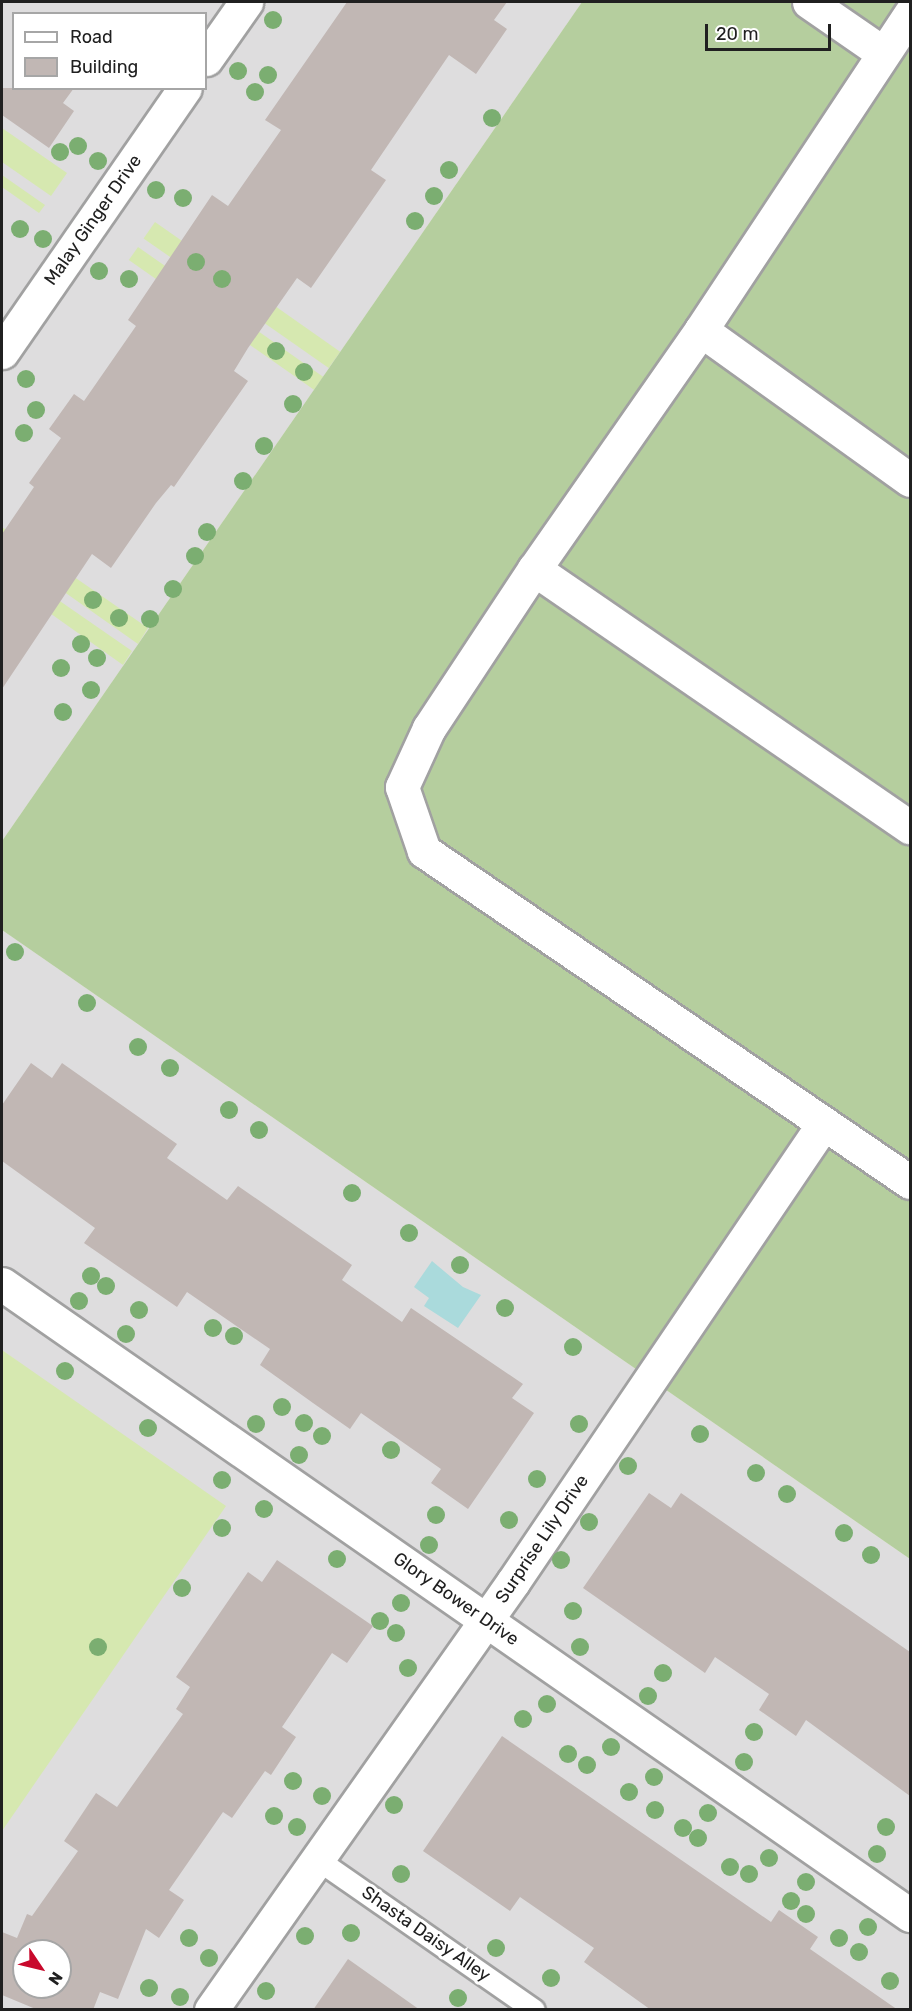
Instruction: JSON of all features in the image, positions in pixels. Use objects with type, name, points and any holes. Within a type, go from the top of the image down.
[{"type":"street","points":[[207,58],[246,2]]},
{"type":"street","points":[[809,2],[883,53]]},
{"type":"street","points":[[910,14],[701,330],[534,568],[429,728],[402,787],[424,851],[910,1182]]},
{"type":"street","name":"Malay Ginger Drive","points":[[2,352],[184,90]]},
{"type":"street","points":[[701,330],[910,480]]},
{"type":"street","points":[[534,568],[910,827]]},
{"type":"street","name":"Surprise Lily Drive","points":[[211,2010],[486,1620],[824,1123]]},
{"type":"street","name":"Glory Bower Drive","points":[[2,1284],[910,1916]]},
{"type":"lane","name":"Shasta Daisy Alley","points":[[317,1859],[534,2010]]},
{"type":"shaded area","points":[[2,2],[582,2],[2,841]]},
{"type":"shaded area","points":[[2,930],[910,1559],[910,2009],[2,2009],[2,1703],[43,1380],[2,1350]]},
{"type":"green space","points":[[582,2],[910,2],[910,1559],[2,930],[2,841]]},
{"type":"green space","points":[[2,128],[67,173],[51,196],[2,162]]},
{"type":"green space","points":[[2,175],[45,205],[39,213],[2,187]]},
{"type":"green space","points":[[155,222],[340,352],[329,368],[144,238]]},
{"type":"green space","points":[[138,247],[323,377],[314,390],[129,260]]},
{"type":"green space","points":[[2,527],[148,628],[138,644],[2,548]]},
{"type":"green space","points":[[2,561],[132,651],[123,665],[2,579]]},
{"type":"green space","points":[[2,1350],[226,1506],[2,1831]]},
{"type":"water","points":[[432,1261],[463,1287],[481,1295],[458,1328],[424,1306],[429,1298],[414,1287]]},
{"type":"building","points":[[347,2],[507,2],[494,20],[507,29],[476,74],[449,55],[371,170],[386,180],[311,288],[297,278],[248,348],[234,371],[248,381],[174,487],[171,485],[156,503],[111,568],[92,554],[2,689],[2,534],[34,487],[29,483],[61,438],[49,429],[74,394],[84,401],[136,326],[128,320],[212,195],[228,206],[281,130],[265,120]]},
{"type":"building","points":[[2,88],[73,90],[63,103],[74,111],[49,148],[2,115]]},
{"type":"building","points":[[31,1063],[52,1078],[62,1063],[177,1144],[167,1158],[227,1200],[238,1186],[352,1265],[342,1280],[402,1322],[411,1308],[523,1384],[512,1398],[534,1413],[468,1509],[431,1483],[441,1469],[361,1413],[350,1429],[260,1365],[270,1349],[187,1292],[177,1307],[84,1243],[95,1228],[2,1161],[2,1105]]},
{"type":"building","points":[[649,1493],[671,1508],[681,1493],[910,1652],[910,1796],[806,1720],[796,1736],[759,1710],[769,1694],[715,1657],[705,1673],[583,1588]]},
{"type":"building","points":[[277,1560],[373,1626],[347,1663],[332,1653],[282,1727],[296,1737],[271,1775],[265,1771],[232,1818],[223,1812],[169,1890],[184,1900],[159,1938],[146,1929],[118,1999],[100,1992],[93,2010],[38,2010],[2,1995],[2,1932],[17,1938],[27,1914],[32,1916],[78,1851],[64,1841],[96,1793],[117,1807],[183,1714],[176,1709],[190,1687],[176,1677],[248,1572],[262,1582]]},
{"type":"building","points":[[502,1736],[771,1922],[779,1910],[818,1937],[810,1949],[898,2010],[651,2010],[584,1962],[594,1948],[520,1897],[510,1911],[423,1851]]},
{"type":"building","points":[[348,1959],[420,2010],[313,2010]]}]
